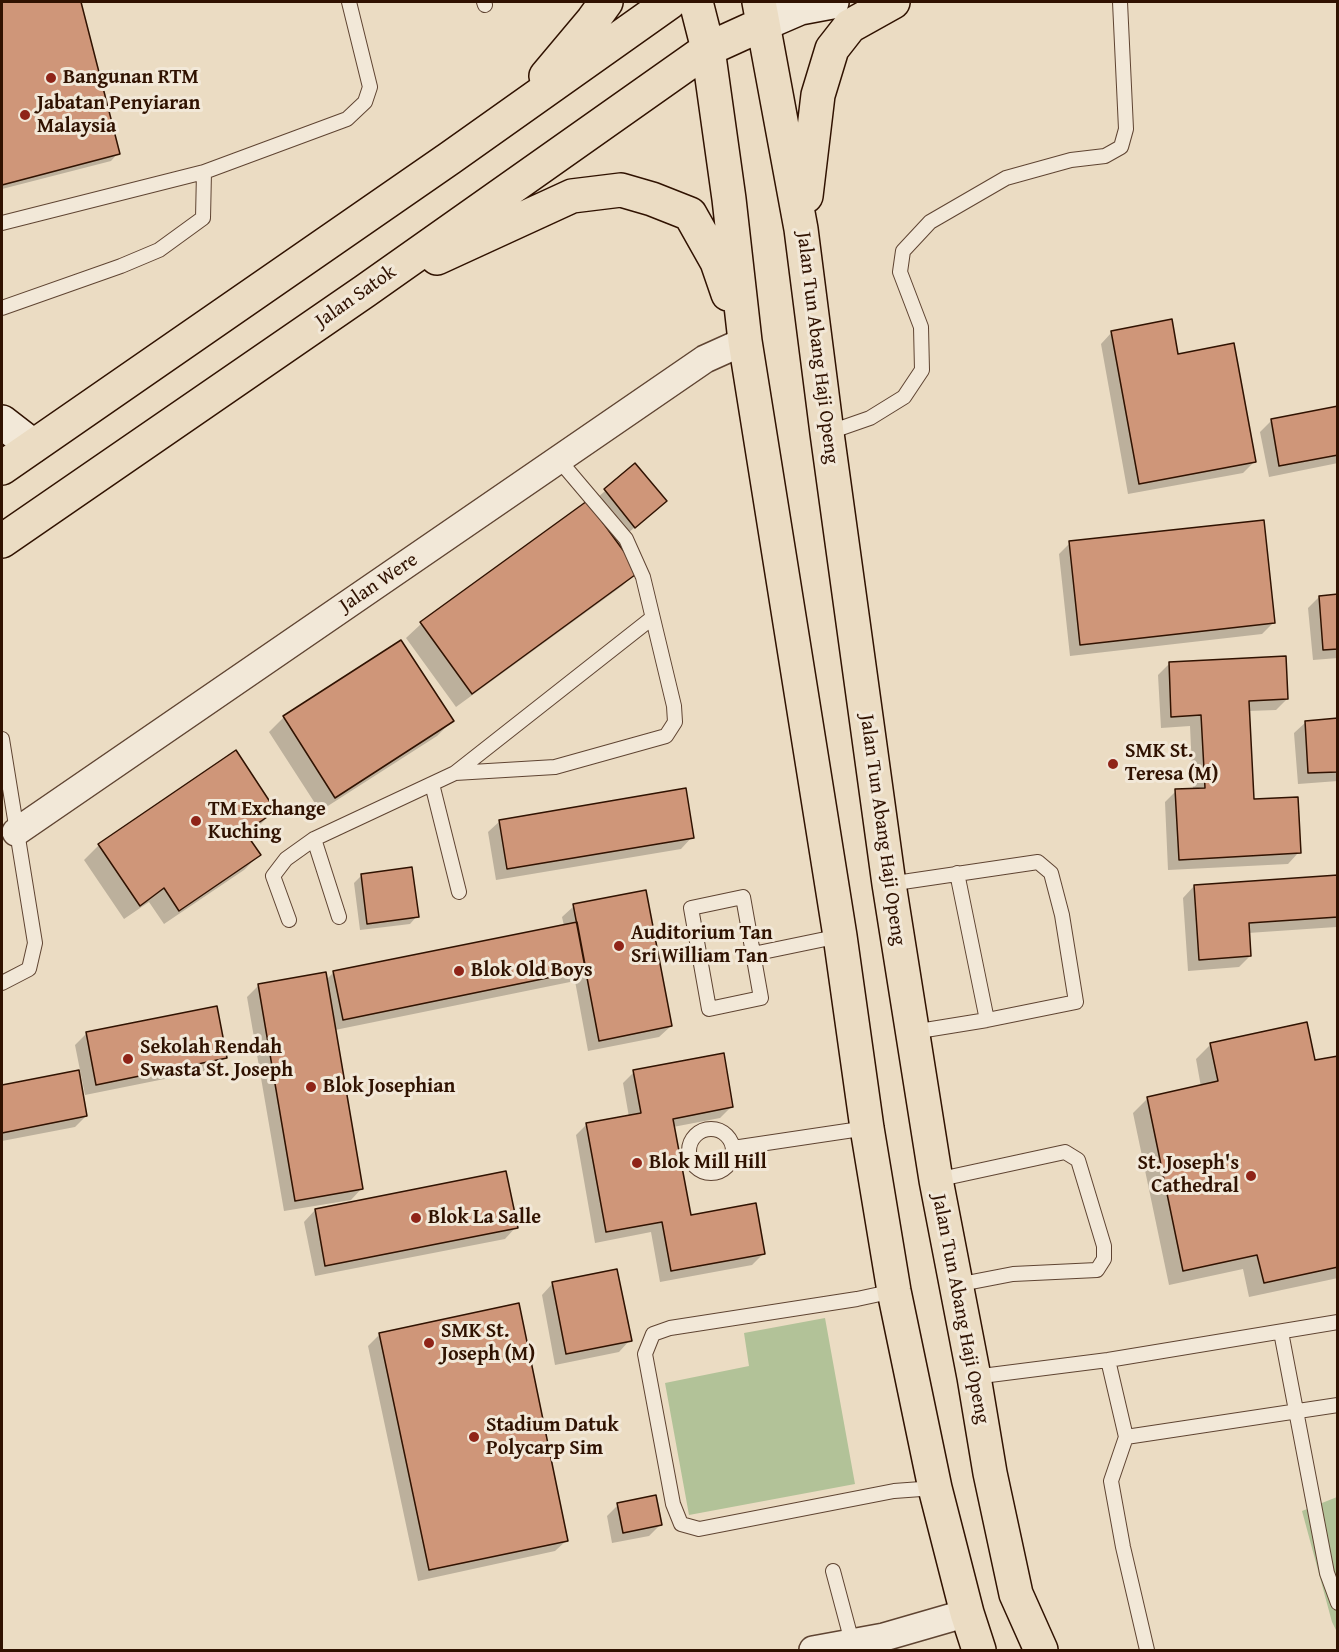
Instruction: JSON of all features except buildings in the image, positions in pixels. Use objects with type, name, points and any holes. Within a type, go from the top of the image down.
[{"type":"main road","points":[[515,112],[606,2]]},
{"type":"main road","points":[[2,468],[441,165],[670,2]]},
{"type":"main road","points":[[696,2],[708,49],[729,199],[745,341],[894,1291],[935,1488],[967,1613],[979,1650]]},
{"type":"main road","points":[[761,13],[832,2]]},
{"type":"main road","points":[[801,229],[818,95],[832,49],[850,26],[893,2]]},
{"type":"main road","name":"Jalan Satok","points":[[2,541],[365,291],[761,13]]},
{"type":"main road","name":"Jalan Tun Abang Haji Openg","points":[[761,13],[801,229],[889,884],[936,1180],[990,1473],[1017,1594],[1041,1650]]},
{"type":"main road","points":[[365,291],[572,196],[621,190],[690,214],[717,262],[745,341]]},
{"type":"main road","points":[[2,422],[33,446]]},
{"type":"street","name":"Jalan Were","points":[[16,832],[705,359],[745,341]]},
{"type":"street","points":[[813,1650],[852,1642],[887,1643],[967,1613]]},
{"type":"lane","points":[[2,224],[204,172],[347,119],[365,102],[370,87],[349,2]]},
{"type":"lane","points":[[827,433],[870,418],[904,397],[922,370],[921,327],[900,272],[903,251],[930,222],[1006,178],[1071,160],[1105,156],[1120,147],[1126,129],[1120,2]]},
{"type":"lane","points":[[2,308],[121,266],[159,250],[203,218],[204,172]]},
{"type":"lane","points":[[455,773],[555,767],[666,736],[675,722],[674,706],[643,577],[626,539],[559,460]]},
{"type":"lane","points":[[289,920],[273,876],[286,859],[314,839],[455,773],[652,618]]},
{"type":"lane","points":[[2,747],[35,943],[28,969],[2,983]]},
{"type":"lane","points":[[432,784],[459,892]]},
{"type":"lane","points":[[314,839],[339,917]]},
{"type":"lane","points":[[889,884],[1038,862],[1051,873],[1062,915],[1076,1002],[913,1032]]},
{"type":"lane","points":[[957,873],[987,1020]]},
{"type":"lane","points":[[743,897],[753,954],[761,998],[709,1009],[691,908],[743,897]]},
{"type":"lane","points":[[753,954],[840,936]]},
{"type":"lane","points":[[733,1148],[867,1128]]},
{"type":"lane","points":[[936,1180],[1065,1152],[1078,1160],[1104,1246],[1104,1259],[1097,1270],[1013,1274],[956,1285]]},
{"type":"lane","points":[[894,1291],[857,1299],[670,1328],[653,1334],[645,1354],[673,1504],[681,1524],[699,1529],[894,1491],[935,1488]]},
{"type":"lane","points":[[974,1377],[1108,1360],[1338,1322]]},
{"type":"lane","points":[[1281,1332],[1327,1573],[1338,1603]]},
{"type":"lane","points":[[1108,1360],[1126,1437],[1111,1481],[1123,1547],[1147,1650]]},
{"type":"lane","points":[[1126,1437],[1338,1405]]},
{"type":"lane","points":[[833,1571],[852,1642]]},
{"type":"green space","points":[[825,1318],[855,1484],[689,1515],[665,1383],[749,1366],[744,1333]]},
{"type":"green space","points":[[1337,1497],[1337,1632],[1332,1622],[1302,1511]]},
{"type":"place","name":"Bangunan RTM","points":[[51,78]]},
{"type":"place","name":"Jabatan Penyiaran Malaysia","points":[[25,115]]},
{"type":"place","name":"SMK St. Teresa (M)","points":[[1113,764]]},
{"type":"place","name":"TM Exchange Kuching","points":[[196,821]]},
{"type":"place","name":"Auditorium Tan Sri William Tan","points":[[619,946]]},
{"type":"place","name":"Blok Old Boys","points":[[459,971]]},
{"type":"place","name":"Sekolah Rendah Swasta St. Joseph","points":[[128,1059]]},
{"type":"place","name":"Blok Josephian","points":[[311,1087]]},
{"type":"place","name":"Blok Mill Hill","points":[[637,1163]]},
{"type":"place","name":"St. Joseph's Cathedral","points":[[1251,1176]]},
{"type":"place","name":"Blok La Salle","points":[[416,1218]]},
{"type":"place","name":"SMK St. Joseph (M)","points":[[429,1343]]},
{"type":"place","name":"Stadium Datuk Polycarp Sim","points":[[474,1437]]}]
